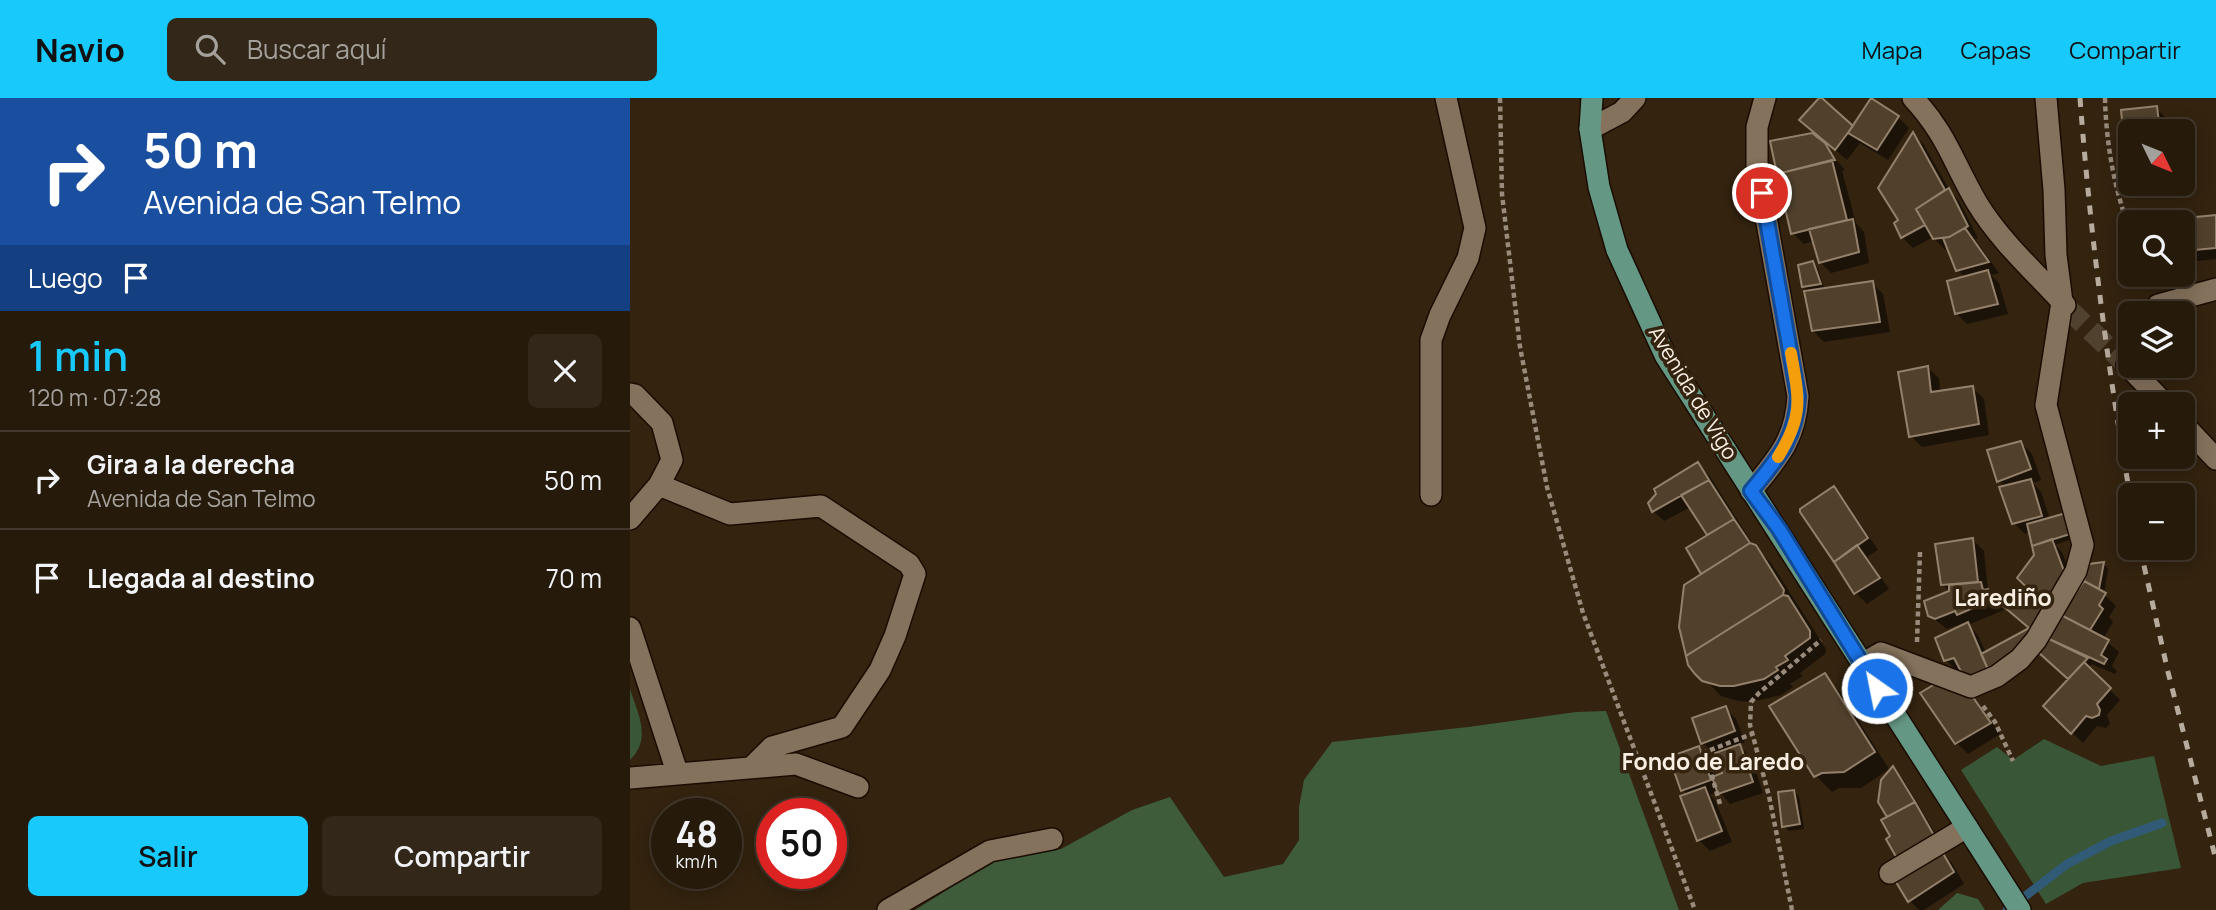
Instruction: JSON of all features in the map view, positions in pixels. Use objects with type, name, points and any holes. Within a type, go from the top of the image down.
[{"type":"main road","name":"Avenida de Vigo","points":[[1592,98],[1590,129],[1599,187],[1616,250],[1665,355],[1751,491],[1779,529],[2020,910]]},
{"type":"street","points":[[1431,495],[1431,340],[1468,258],[1475,228],[1446,98]]},
{"type":"street","points":[[1590,129],[1622,112],[1635,98]]},
{"type":"street","points":[[1751,491],[1792,434],[1798,396],[1757,167],[1757,127],[1765,98]]},
{"type":"street","points":[[1913,98],[1933,119],[1985,214],[2007,244],[2065,306]]},
{"type":"street","points":[[1862,664],[1881,653],[1971,687],[1997,676],[2020,659],[2035,640],[2080,562],[2080,533],[2046,405],[2065,306],[2056,255],[2054,190],[2046,98]]},
{"type":"street","points":[[2172,301],[2216,289]]},
{"type":"street","points":[[2140,378],[2153,392]]},
{"type":"street","points":[[630,519],[659,485],[672,460],[662,423],[632,390]]},
{"type":"street","points":[[2195,437],[2216,460]]},
{"type":"street","points":[[659,485],[730,514],[821,506],[909,564],[915,574],[895,635],[880,670],[842,727],[772,747],[753,766]]},
{"type":"street","points":[[630,628],[677,772]]},
{"type":"street","points":[[630,778],[796,764],[858,787]]},
{"type":"street","points":[[1890,873],[1967,827]]},
{"type":"street","points":[[888,910],[990,851],[1052,839]]},
{"type":"path","points":[[1500,98],[1502,194],[1520,347],[1547,486],[1583,613],[1695,910]]},
{"type":"path","points":[[2105,98],[2105,118],[2112,163],[2123,210]]},
{"type":"path","points":[[1910,664],[1919,633],[1917,597],[1920,552]]},
{"type":"path","points":[[1792,910],[1769,796],[1752,734],[1751,702],[1813,646],[1840,628]]},
{"type":"path","points":[[1971,687],[1995,722],[2012,761]]},
{"type":"path","points":[[1720,804],[1705,752],[1752,734]]},
{"type":"green space","points":[[630,689],[642,735],[637,752],[630,760]]},
{"type":"green space","points":[[1606,711],[1679,910],[915,910],[996,859],[1061,849],[1132,810],[1170,797],[1224,877],[1283,864],[1299,840],[1299,807],[1304,780],[1332,742],[1576,712]]},
{"type":"green space","points":[[2044,739],[2101,766],[2154,756],[2181,868],[2083,883],[2046,904],[1961,770],[1997,747],[2013,760]]},
{"type":"green space","points":[[1957,893],[1978,899],[1985,910],[1938,910]]},
{"type":"building","points":[[1819,98],[1853,126],[1835,150],[1799,120]]},
{"type":"building","points":[[1871,98],[1899,116],[1877,150],[1848,133]]},
{"type":"building","points":[[2157,106],[2159,119],[2122,119],[2121,110]]},
{"type":"building","points":[[1913,132],[1945,190],[1916,209],[1925,225],[1901,238],[1894,223],[1898,220],[1878,188]]},
{"type":"building","points":[[1812,133],[1825,143],[1835,160],[1777,174],[1770,141]]},
{"type":"building","points":[[1832,160],[1847,220],[1791,234],[1777,174]]},
{"type":"building","points":[[1949,188],[1968,226],[1949,237],[1933,239],[1916,209]]},
{"type":"building","points":[[2216,215],[2216,248],[2195,250],[2195,217]]},
{"type":"building","points":[[1853,219],[1859,252],[1819,263],[1809,229]]},
{"type":"building","points":[[1965,228],[1989,262],[1956,271],[1943,238]]},
{"type":"building","points":[[1813,261],[1821,284],[1802,287],[1798,265]]},
{"type":"building","points":[[1988,270],[1998,304],[1955,314],[1947,281]]},
{"type":"building","points":[[1873,281],[1880,322],[1812,331],[1804,291]]},
{"type":"building","points":[[1928,366],[1931,392],[1973,386],[1979,424],[1909,437],[1898,372]]},
{"type":"building","points":[[2021,441],[2031,469],[1997,482],[1987,450]]},
{"type":"building","points":[[1698,462],[1709,480],[1652,512],[1648,503],[1656,494],[1654,489]]},
{"type":"building","points":[[2031,479],[2042,516],[2012,524],[1999,487]]},
{"type":"building","points":[[1709,480],[1734,519],[1707,535],[1681,495]]},
{"type":"building","points":[[1834,486],[1868,538],[1834,562],[1800,509]]},
{"type":"building","points":[[2066,513],[2070,534],[2032,546],[2027,524]]},
{"type":"building","points":[[1734,519],[1750,543],[1701,574],[1686,548]]},
{"type":"building","points":[[1973,538],[1978,582],[1941,585],[1935,544]]},
{"type":"building","points":[[2052,539],[2067,579],[2049,609],[2017,578],[2034,555],[2032,546]]},
{"type":"building","points":[[1750,543],[1756,545],[1784,590],[1783,595],[1686,656],[1679,627],[1684,585]]},
{"type":"building","points":[[1857,545],[1880,578],[1854,594],[1834,562]]},
{"type":"building","points":[[2104,562],[2099,589],[2084,581],[2089,564]]},
{"type":"building","points":[[2084,581],[2106,593],[2099,605],[2103,609],[2090,630],[2061,615]]},
{"type":"building","points":[[1981,582],[1983,590],[1988,589],[1994,599],[1957,615],[1955,611],[1935,619],[1928,616],[1924,601],[1949,591],[1949,585]]},
{"type":"building","points":[[2023,590],[2029,594],[2032,592],[2049,609],[2036,634],[2003,606]]},
{"type":"building","points":[[1783,595],[1788,596],[1810,631],[1810,638],[1785,656],[1788,660],[1776,667],[1778,670],[1764,679],[1734,686],[1720,686],[1702,681],[1695,674],[1688,665],[1686,656]]},
{"type":"building","points":[[2061,615],[2109,640],[2101,655],[2107,659],[2104,664],[2047,638]]},
{"type":"building","points":[[1968,622],[1990,674],[1966,681],[1954,658],[1944,661],[1935,638]]},
{"type":"building","points":[[2029,628],[2036,634],[1990,674],[1981,654]]},
{"type":"building","points":[[2047,638],[2088,658],[2068,679],[2038,652]]},
{"type":"building","points":[[2084,662],[2111,688],[2097,704],[2099,715],[2092,718],[2086,716],[2071,734],[2043,706]]},
{"type":"building","points":[[1825,673],[1875,752],[1844,772],[1822,773],[1814,777],[1769,706]]},
{"type":"building","points":[[1940,681],[1970,693],[1991,723],[1955,744],[1920,693]]},
{"type":"building","points":[[1726,706],[1735,731],[1701,744],[1692,718]]},
{"type":"building","points":[[1740,744],[1753,782],[1718,794],[1712,777],[1722,773],[1715,753]]},
{"type":"building","points":[[1699,746],[1711,780],[1681,791],[1669,757]]},
{"type":"building","points":[[1893,766],[1915,802],[1887,817],[1878,802],[1881,780]]},
{"type":"building","points":[[1705,787],[1722,831],[1697,841],[1680,796]]},
{"type":"building","points":[[1794,790],[1800,824],[1782,827],[1778,792]]},
{"type":"building","points":[[1915,802],[1936,839],[1899,862],[1886,839],[1890,836],[1881,820]]},
{"type":"building","points":[[1941,850],[1954,872],[1908,902],[1893,877]]},
{"type":"waterway","points":[[2007,910],[2067,864],[2111,841],[2162,823]]},
{"type":"tunnel","points":[[2068,309],[2118,356]]},
{"type":"railway","points":[[2080,98],[2100,297],[2128,483]]},
{"type":"railway","points":[[2143,560],[2216,860]]},
{"type":"slow traffic","points":[[1778,457],[1792,434],[1797,414],[1798,396],[1791,353]]},
{"type":"district","name":"Larediño","points":[[2003,598]]},
{"type":"district","name":"Fondo de Laredo","points":[[1713,762]]},
{"type":"route","points":[[1762,193],[1798,396],[1792,434],[1751,491],[1779,529],[1877,688]]}]
